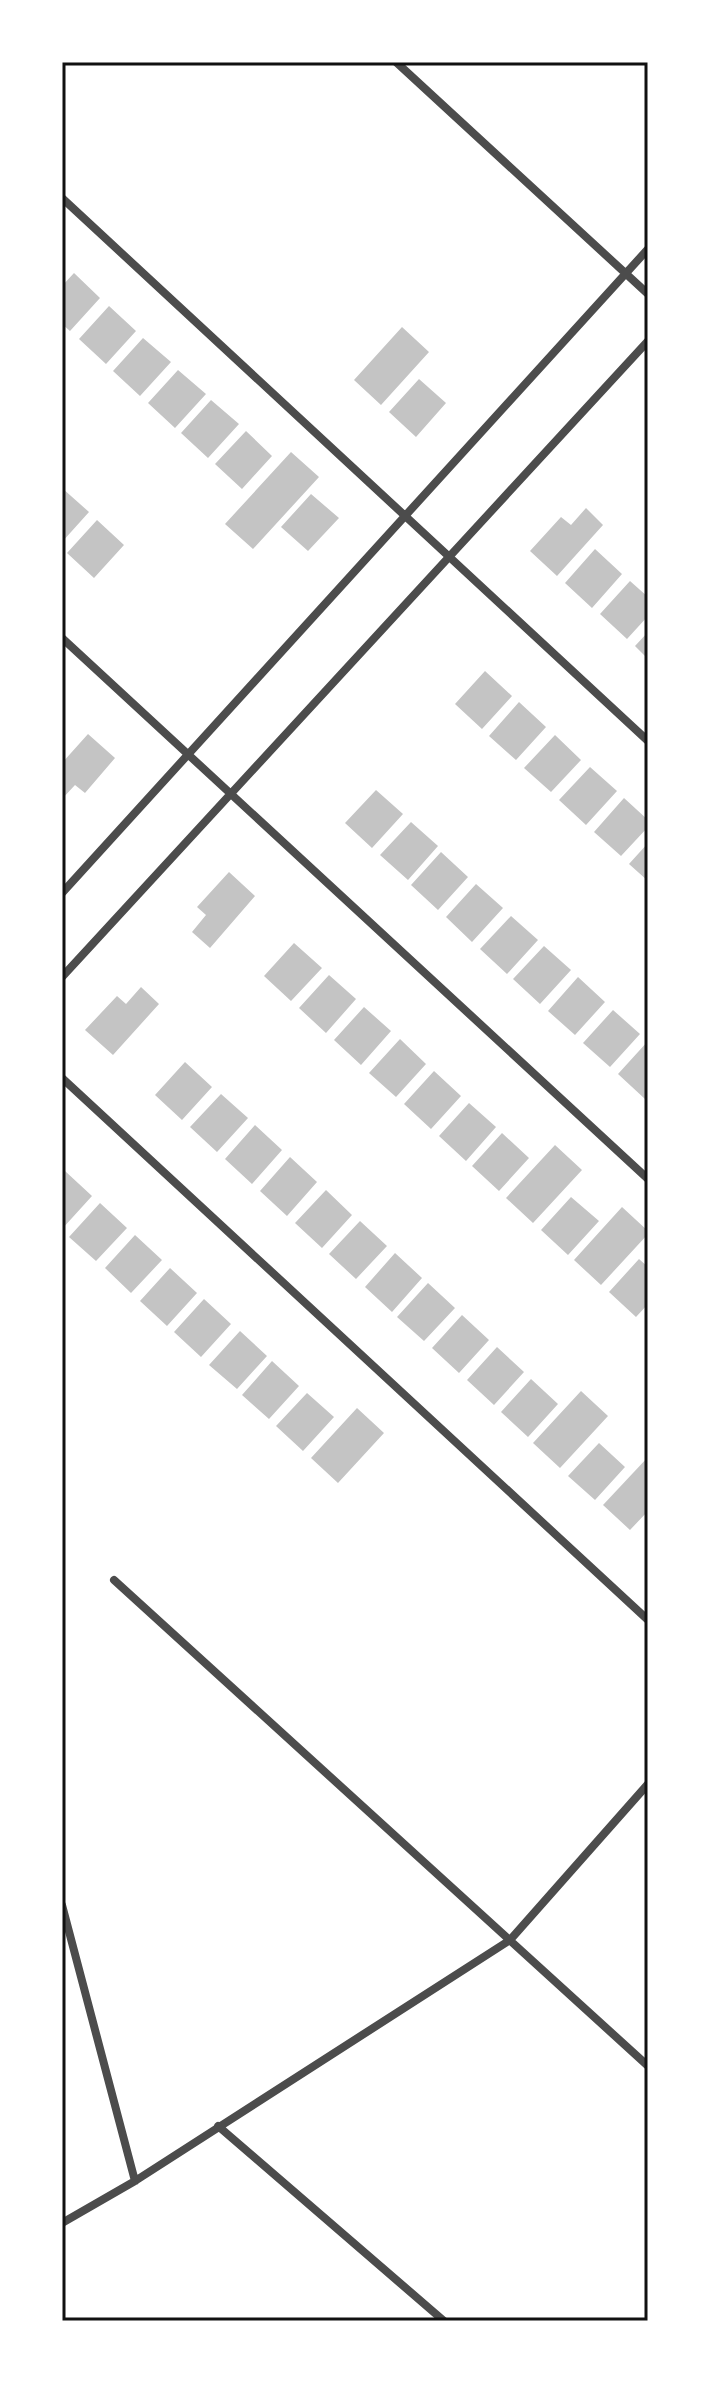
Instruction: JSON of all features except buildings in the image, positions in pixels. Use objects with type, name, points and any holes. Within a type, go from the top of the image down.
[{"type":"street","points":[[396,62],[648,294]]},
{"type":"street","points":[[62,198],[648,741]]},
{"type":"street","points":[[62,893],[648,249]]},
{"type":"street","points":[[62,977],[648,341]]},
{"type":"street","points":[[62,638],[648,1179]]},
{"type":"street","points":[[62,1078],[648,1620]]},
{"type":"street","points":[[114,1580],[648,2066]]},
{"type":"street","points":[[62,2223],[135,2181],[510,1940],[648,1784]]},
{"type":"street","points":[[62,1905],[135,2181]]},
{"type":"street","points":[[218,2126],[444,2321]]}]
